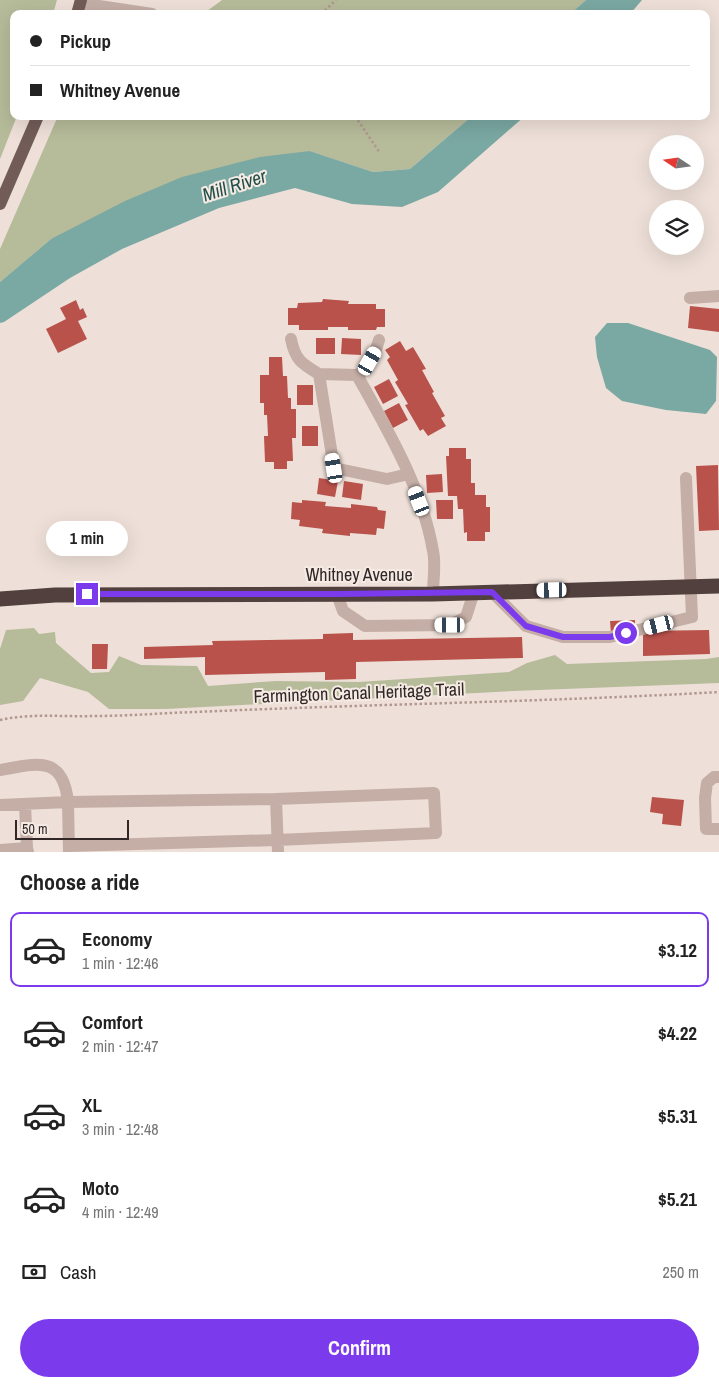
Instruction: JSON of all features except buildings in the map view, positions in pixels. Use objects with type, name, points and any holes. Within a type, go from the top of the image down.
[{"type":"highway","name":"Whitney Avenue","points":[[0,599],[55,595],[433,594],[719,586]]},
{"type":"main road","points":[[0,204],[36,120]]},
{"type":"lane","points":[[79,6],[116,10]]},
{"type":"lane","points":[[690,298],[719,296]]},
{"type":"lane","points":[[291,339],[294,353],[303,365],[319,374],[357,375],[364,371],[376,350],[379,340]]},
{"type":"lane","points":[[319,374],[334,468],[387,479],[409,474]]},
{"type":"lane","points":[[357,375],[402,457],[424,513],[434,553],[433,594]]},
{"type":"lane","points":[[492,592],[526,626],[563,637],[610,637],[692,617],[686,478]]},
{"type":"lane","points":[[337,594],[343,611],[365,626],[450,625],[466,617],[474,592]]},
{"type":"lane","points":[[0,770],[38,764],[60,773],[66,788],[68,802],[69,849],[278,846],[436,833],[434,793],[276,799],[68,802],[0,805]]},
{"type":"lane","points":[[719,777],[714,777],[707,783],[705,798],[706,829],[719,828]]},
{"type":"lane","points":[[276,799],[278,846]]},
{"type":"lane","points":[[0,850],[28,850],[25,805]]},
{"type":"path","points":[[325,10],[336,0]]},
{"type":"path","points":[[358,120],[380,154]]},
{"type":"path","name":"Farmington Canal Heritage Trail","points":[[0,720],[40,715],[94,716],[719,692]]},
{"type":"green space","points":[[0,0],[57,0],[54,10],[10,10],[10,120],[15,120],[0,159]]},
{"type":"green space","points":[[222,0],[586,0],[575,10],[208,10]]},
{"type":"green space","points":[[56,120],[467,120],[410,169],[373,172],[310,151],[51,239],[0,282],[0,249]]},
{"type":"green space","points":[[34,628],[39,634],[55,632],[56,643],[91,673],[109,672],[119,656],[141,665],[197,666],[208,686],[276,681],[359,682],[509,672],[527,663],[555,655],[567,664],[719,657],[719,683],[513,691],[165,709],[109,709],[88,692],[40,678],[23,701],[0,705],[0,649],[6,630]]},
{"type":"water","points":[[586,0],[642,0],[633,10],[575,10]]},
{"type":"water","name":"Mill River","points":[[467,120],[520,120],[438,192],[402,207],[352,204],[295,188],[219,208],[122,249],[70,278],[0,323],[0,282],[51,239],[125,201],[182,177],[260,157],[310,151],[373,172],[410,169]]},
{"type":"water","points":[[607,323],[628,323],[710,350],[717,357],[716,401],[706,414],[666,410],[622,401],[606,388],[597,357],[595,337]]},
{"type":"route","points":[[87,594],[433,594],[492,592],[526,626],[563,637],[610,637],[626,633]]}]
